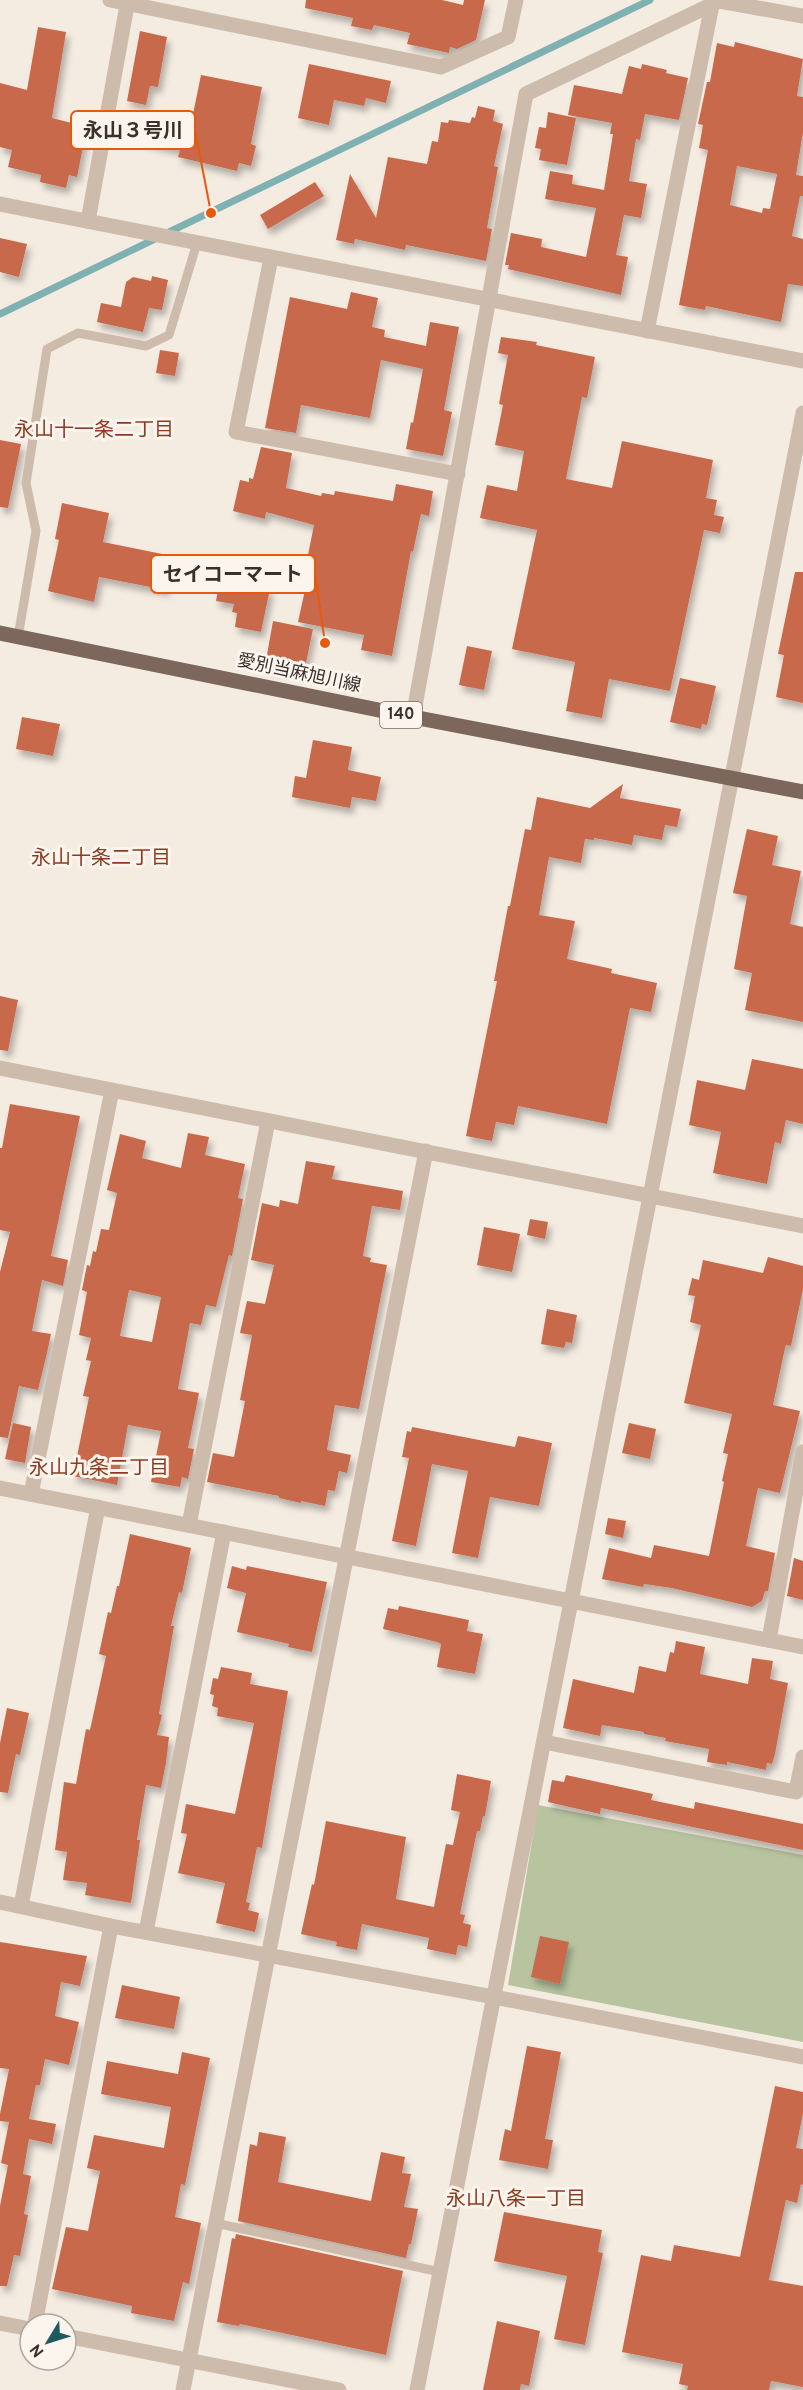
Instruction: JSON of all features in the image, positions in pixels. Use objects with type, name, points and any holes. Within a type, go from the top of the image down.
[{"type":"main road","name":"愛別当麻旭川線","points":[[0,633],[413,717],[803,792]]},
{"type":"street","points":[[110,0],[441,67],[508,37],[516,0]]},
{"type":"street","points":[[413,717],[526,94],[719,1],[803,16]]},
{"type":"street","points":[[88,221],[127,2]]},
{"type":"street","points":[[647,331],[712,6]]},
{"type":"street","points":[[0,204],[803,361]]},
{"type":"street","points":[[271,258],[236,432],[458,474]]},
{"type":"street","points":[[417,2390],[803,413]]},
{"type":"street","points":[[0,1068],[803,1226]]},
{"type":"street","points":[[30,1494],[112,1090]]},
{"type":"street","points":[[189,1525],[268,1120]]},
{"type":"street","points":[[183,2390],[426,1151]]},
{"type":"street","points":[[769,1640],[803,1452]]},
{"type":"street","points":[[0,1488],[803,1647]]},
{"type":"street","points":[[21,1906],[98,1507]]},
{"type":"street","points":[[146,1932],[224,1532]]},
{"type":"street","points":[[544,1742],[796,1792],[803,1757]]},
{"type":"street","points":[[0,1902],[111,1926],[803,2057]]},
{"type":"street","points":[[37,2312],[111,1926]]},
{"type":"street","points":[[0,2323],[18,2327]]},
{"type":"street","points":[[78,2338],[339,2390]]},
{"type":"lane","points":[[18,637],[36,531],[26,483],[47,349],[78,333],[146,346],[169,335],[192,242]]},
{"type":"lane","points":[[215,2223],[440,2272]]},
{"type":"green space","points":[[538,1805],[803,1855],[803,2042],[508,1985]]},
{"type":"building","points":[[306,0],[442,0],[463,5],[464,0],[485,0],[476,40],[457,49],[450,47],[449,53],[407,44],[410,33],[374,25],[372,30],[351,26],[353,18],[305,8]]},
{"type":"building","points":[[38,27],[66,32],[52,118],[87,127],[77,177],[69,175],[66,188],[40,182],[41,175],[8,167],[12,150],[0,147],[0,83],[27,90]]},
{"type":"building","points":[[140,31],[167,37],[158,87],[150,86],[146,105],[127,101]]},
{"type":"building","points":[[735,42],[803,59],[797,96],[803,97],[803,132],[796,175],[803,176],[803,196],[800,196],[792,236],[803,239],[803,286],[788,284],[781,322],[706,306],[705,310],[679,305],[708,150],[699,148],[703,125],[698,124],[707,82],[710,82],[717,43],[734,47]],"holes":[[[737,166],[777,174],[770,209],[763,208],[762,213],[730,205]]]},
{"type":"building","points":[[309,64],[391,81],[386,103],[366,98],[364,106],[334,100],[329,125],[298,118]]},
{"type":"building","points":[[642,64],[688,78],[679,120],[645,114],[640,140],[636,139],[629,181],[647,184],[641,218],[624,215],[616,255],[628,257],[621,295],[508,269],[509,265],[505,265],[511,233],[542,239],[541,247],[586,257],[596,208],[545,199],[550,171],[573,175],[572,184],[604,190],[613,134],[610,134],[612,123],[568,115],[574,85],[622,94],[629,66],[641,69]]},
{"type":"building","points":[[201,75],[262,87],[251,144],[256,146],[251,166],[239,163],[237,171],[178,157],[180,150],[142,141],[147,119],[190,129]]},
{"type":"building","points":[[478,106],[495,110],[493,121],[503,124],[494,166],[498,167],[487,228],[492,229],[486,261],[406,245],[405,250],[355,239],[354,244],[336,240],[350,174],[376,218],[388,157],[427,164],[432,141],[438,142],[441,122],[448,123],[449,120],[470,123],[472,117],[475,118]]},
{"type":"building","points":[[548,112],[576,118],[567,165],[539,160],[541,149],[535,148],[539,127],[546,128]]},
{"type":"building","points":[[315,182],[324,196],[268,229],[260,215]]},
{"type":"building","points":[[0,238],[27,244],[19,277],[0,272]]},
{"type":"building","points":[[152,276],[168,280],[162,310],[149,308],[143,332],[97,322],[101,303],[121,307],[126,282],[133,277],[151,281]]},
{"type":"building","points":[[351,292],[378,298],[372,327],[385,330],[384,337],[426,346],[430,322],[459,327],[444,410],[452,412],[443,456],[406,449],[423,369],[381,360],[370,418],[301,405],[296,433],[265,428],[290,297],[347,309]]},
{"type":"building","points":[[501,337],[537,342],[536,345],[595,357],[587,398],[582,397],[566,479],[612,488],[622,441],[713,460],[706,498],[717,500],[714,515],[724,517],[720,533],[704,530],[670,691],[609,679],[602,718],[566,711],[575,662],[512,649],[537,530],[480,518],[487,485],[517,491],[524,451],[495,445],[503,405],[499,404],[508,355],[498,353]]},
{"type":"building","points":[[160,350],[179,353],[175,376],[156,373]]},
{"type":"building","points":[[0,440],[21,444],[8,508],[0,507]]},
{"type":"building","points":[[261,447],[292,453],[286,488],[321,496],[322,493],[334,495],[335,491],[393,501],[396,484],[433,491],[429,516],[421,514],[413,552],[411,551],[392,656],[361,650],[364,635],[298,622],[307,581],[303,580],[314,525],[266,512],[265,519],[233,511],[240,480],[249,482],[249,478],[253,479]]},
{"type":"building","points":[[62,503],[109,513],[103,542],[162,554],[161,561],[171,563],[166,590],[99,577],[94,602],[48,591],[59,540],[55,539]]},
{"type":"building","points":[[795,572],[803,572],[803,703],[776,697],[784,655],[778,654]]},
{"type":"building","points":[[220,579],[270,589],[261,632],[235,627],[237,613],[232,612],[234,604],[216,601]]},
{"type":"building","points":[[273,621],[313,629],[305,668],[283,664],[282,669],[265,666]]},
{"type":"building","points":[[467,646],[492,651],[484,690],[459,685]]},
{"type":"building","points":[[680,678],[716,686],[707,725],[702,724],[701,729],[670,722]]},
{"type":"building","points":[[22,717],[60,724],[53,756],[16,749]]},
{"type":"building","points":[[313,740],[352,747],[348,770],[381,777],[376,801],[352,797],[350,808],[292,797],[295,776],[306,778]]},
{"type":"building","points":[[623,784],[620,798],[681,809],[677,827],[665,825],[662,840],[634,835],[632,845],[594,838],[594,840],[585,839],[581,863],[549,857],[539,915],[575,921],[567,959],[612,969],[611,973],[657,983],[651,1012],[630,1008],[607,1124],[518,1106],[514,1125],[496,1122],[492,1141],[466,1136],[497,981],[494,981],[508,906],[510,906],[525,829],[531,830],[537,797],[590,808]]},
{"type":"building","points":[[747,829],[778,836],[772,865],[801,871],[790,924],[803,927],[803,1022],[745,1010],[752,973],[734,969],[747,896],[733,893]]},
{"type":"building","points":[[0,996],[18,1000],[8,1051],[0,1050]]},
{"type":"building","points":[[752,1059],[803,1069],[803,1124],[786,1120],[781,1144],[775,1142],[767,1184],[713,1173],[721,1132],[689,1125],[697,1080],[745,1090]]},
{"type":"building","points":[[10,1104],[80,1116],[51,1256],[68,1260],[63,1286],[42,1280],[32,1331],[51,1334],[47,1353],[38,1390],[19,1386],[8,1438],[0,1437],[0,1272],[10,1232],[0,1230],[0,1148],[2,1148]]},
{"type":"building","points":[[188,1133],[209,1137],[205,1155],[245,1164],[238,1198],[243,1199],[232,1256],[229,1255],[216,1307],[206,1305],[201,1325],[190,1323],[178,1389],[199,1393],[188,1448],[194,1449],[188,1479],[182,1477],[180,1487],[151,1482],[161,1431],[128,1425],[117,1485],[73,1476],[89,1397],[83,1396],[91,1361],[86,1360],[91,1338],[79,1335],[87,1292],[82,1290],[87,1265],[90,1266],[93,1251],[96,1252],[101,1229],[109,1230],[117,1193],[107,1190],[120,1134],[146,1141],[142,1158],[181,1168]],"holes":[[[129,1290],[161,1297],[152,1342],[120,1336]]]},
{"type":"building","points":[[306,1161],[335,1166],[332,1179],[403,1191],[400,1210],[372,1206],[363,1256],[371,1258],[370,1262],[387,1265],[359,1409],[335,1405],[327,1450],[351,1455],[347,1473],[339,1471],[335,1491],[328,1490],[325,1506],[301,1501],[301,1503],[279,1498],[279,1496],[207,1482],[213,1453],[234,1457],[245,1401],[240,1400],[252,1335],[240,1333],[247,1301],[265,1304],[274,1265],[251,1260],[262,1203],[279,1207],[280,1200],[298,1204]]},
{"type":"building","points":[[530,1219],[548,1222],[545,1239],[527,1235]]},
{"type":"building","points":[[484,1227],[520,1234],[512,1272],[477,1265]]},
{"type":"building","points":[[768,1257],[803,1266],[803,1289],[791,1346],[786,1345],[785,1348],[773,1405],[800,1411],[780,1493],[758,1488],[746,1546],[775,1553],[768,1591],[765,1591],[762,1601],[752,1607],[672,1588],[644,1584],[643,1587],[602,1579],[609,1548],[651,1558],[654,1545],[709,1556],[724,1482],[722,1481],[728,1454],[723,1453],[732,1414],[684,1403],[701,1325],[690,1322],[695,1296],[688,1295],[692,1278],[699,1280],[703,1260],[763,1273]]},
{"type":"building","points":[[547,1309],[577,1315],[572,1343],[566,1342],[564,1348],[541,1344]]},
{"type":"building","points":[[13,1423],[31,1427],[25,1463],[5,1459]]},
{"type":"building","points":[[629,1423],[656,1429],[650,1459],[622,1453]]},
{"type":"building","points":[[412,1427],[515,1447],[518,1436],[552,1443],[539,1506],[490,1497],[478,1558],[452,1553],[468,1471],[432,1464],[416,1546],[392,1541],[409,1458],[402,1457],[407,1431],[411,1432]]},
{"type":"building","points":[[608,1518],[626,1521],[623,1538],[605,1534]]},
{"type":"building","points":[[130,1534],[191,1548],[182,1593],[179,1592],[171,1626],[174,1626],[159,1714],[162,1715],[157,1735],[169,1737],[166,1763],[161,1788],[146,1785],[137,1840],[140,1840],[131,1903],[85,1895],[87,1883],[63,1880],[67,1852],[55,1850],[64,1782],[76,1784],[86,1729],[90,1730],[106,1656],[99,1654],[108,1612],[111,1613],[117,1586],[119,1586]]},
{"type":"building","points":[[794,1558],[803,1561],[803,1600],[787,1596]]},
{"type":"building","points":[[232,1566],[246,1570],[247,1566],[327,1582],[312,1652],[288,1647],[289,1644],[237,1632],[246,1593],[227,1588]]},
{"type":"building","points":[[399,1606],[469,1620],[467,1631],[483,1634],[475,1674],[437,1667],[441,1644],[437,1642],[383,1629],[388,1608],[398,1610]]},
{"type":"building","points":[[676,1641],[705,1647],[700,1674],[748,1684],[752,1658],[773,1661],[770,1679],[788,1683],[775,1754],[772,1764],[767,1763],[766,1770],[727,1762],[727,1765],[707,1762],[709,1749],[665,1741],[666,1738],[644,1734],[644,1732],[602,1725],[600,1736],[563,1728],[573,1679],[634,1693],[639,1666],[666,1672],[670,1652],[674,1653]]},
{"type":"building","points":[[221,1667],[252,1673],[250,1684],[288,1691],[262,1848],[257,1847],[246,1902],[250,1903],[248,1910],[259,1913],[255,1932],[216,1923],[225,1883],[178,1873],[187,1834],[181,1833],[186,1804],[235,1814],[254,1723],[217,1716],[218,1708],[212,1706],[214,1695],[210,1694],[213,1678],[218,1679]]},
{"type":"building","points":[[7,1708],[29,1713],[20,1755],[16,1754],[8,1793],[0,1792],[0,1743]]},
{"type":"building","points":[[457,1774],[491,1781],[485,1816],[483,1816],[480,1831],[477,1831],[460,1914],[465,1915],[463,1923],[471,1925],[467,1947],[458,1945],[456,1955],[427,1949],[429,1938],[362,1924],[357,1950],[336,1946],[337,1942],[301,1934],[312,1884],[314,1885],[326,1821],[406,1837],[396,1899],[434,1907],[446,1844],[453,1845],[460,1812],[451,1810]]},
{"type":"building","points":[[566,1775],[653,1794],[651,1800],[694,1809],[695,1802],[803,1824],[803,1850],[601,1808],[600,1814],[548,1802],[552,1780],[564,1782]]},
{"type":"building","points":[[540,1936],[569,1942],[560,1984],[531,1977]]},
{"type":"building","points":[[0,1942],[87,1956],[80,1986],[61,1982],[55,2016],[79,2022],[69,2065],[45,2059],[40,2085],[36,2085],[29,2119],[56,2124],[52,2144],[29,2139],[23,2174],[31,2176],[24,2214],[28,2215],[20,2256],[14,2255],[7,2286],[0,2286],[0,2206],[8,2165],[1,2163],[9,2122],[0,2121],[0,2114],[9,2069],[0,2068]]},
{"type":"building","points":[[122,1985],[180,1997],[174,2029],[115,2018]]},
{"type":"building","points":[[527,2046],[561,2052],[545,2139],[553,2140],[548,2169],[499,2160],[505,2129],[511,2131]]},
{"type":"building","points":[[182,2052],[210,2058],[185,2185],[181,2184],[175,2217],[201,2223],[189,2284],[183,2282],[174,2321],[131,2313],[132,2306],[52,2289],[66,2227],[88,2231],[100,2171],[87,2168],[94,2135],[164,2148],[171,2107],[101,2094],[107,2061],[178,2074]]},
{"type":"building","points":[[775,2086],[803,2092],[803,2113],[796,2148],[803,2149],[803,2185],[801,2184],[797,2203],[786,2200],[769,2280],[803,2286],[803,2387],[771,2381],[769,2390],[687,2390],[688,2386],[679,2384],[683,2364],[622,2352],[641,2255],[671,2261],[674,2245],[740,2257]]},
{"type":"building","points":[[259,2132],[286,2137],[278,2182],[371,2201],[381,2152],[405,2157],[402,2173],[411,2174],[404,2207],[418,2209],[406,2258],[238,2221],[250,2144],[257,2146]]},
{"type":"building","points":[[504,2212],[602,2230],[598,2252],[603,2253],[585,2345],[554,2339],[567,2276],[494,2261]]},
{"type":"building","points":[[236,2234],[403,2271],[386,2355],[240,2324],[239,2326],[217,2322],[232,2238],[235,2239]]},
{"type":"building","points":[[497,2321],[540,2331],[529,2386],[521,2384],[520,2390],[483,2390]]},
{"type":"waterway","points":[[167,233],[650,0]]},
{"type":"waterway","points":[[0,314],[157,238]]},
{"type":"place","name":"永山３号川","points":[[211,213]]},
{"type":"place","name":"セイコーマート","points":[[325,643]]},
{"type":"district","name":"永山十一条二丁目","points":[[94,431]]},
{"type":"district","name":"永山十条二丁目","points":[[101,859]]},
{"type":"district","name":"永山九条二丁目","points":[[99,1469]]},
{"type":"district","name":"永山八条一丁目","points":[[516,2200]]}]
